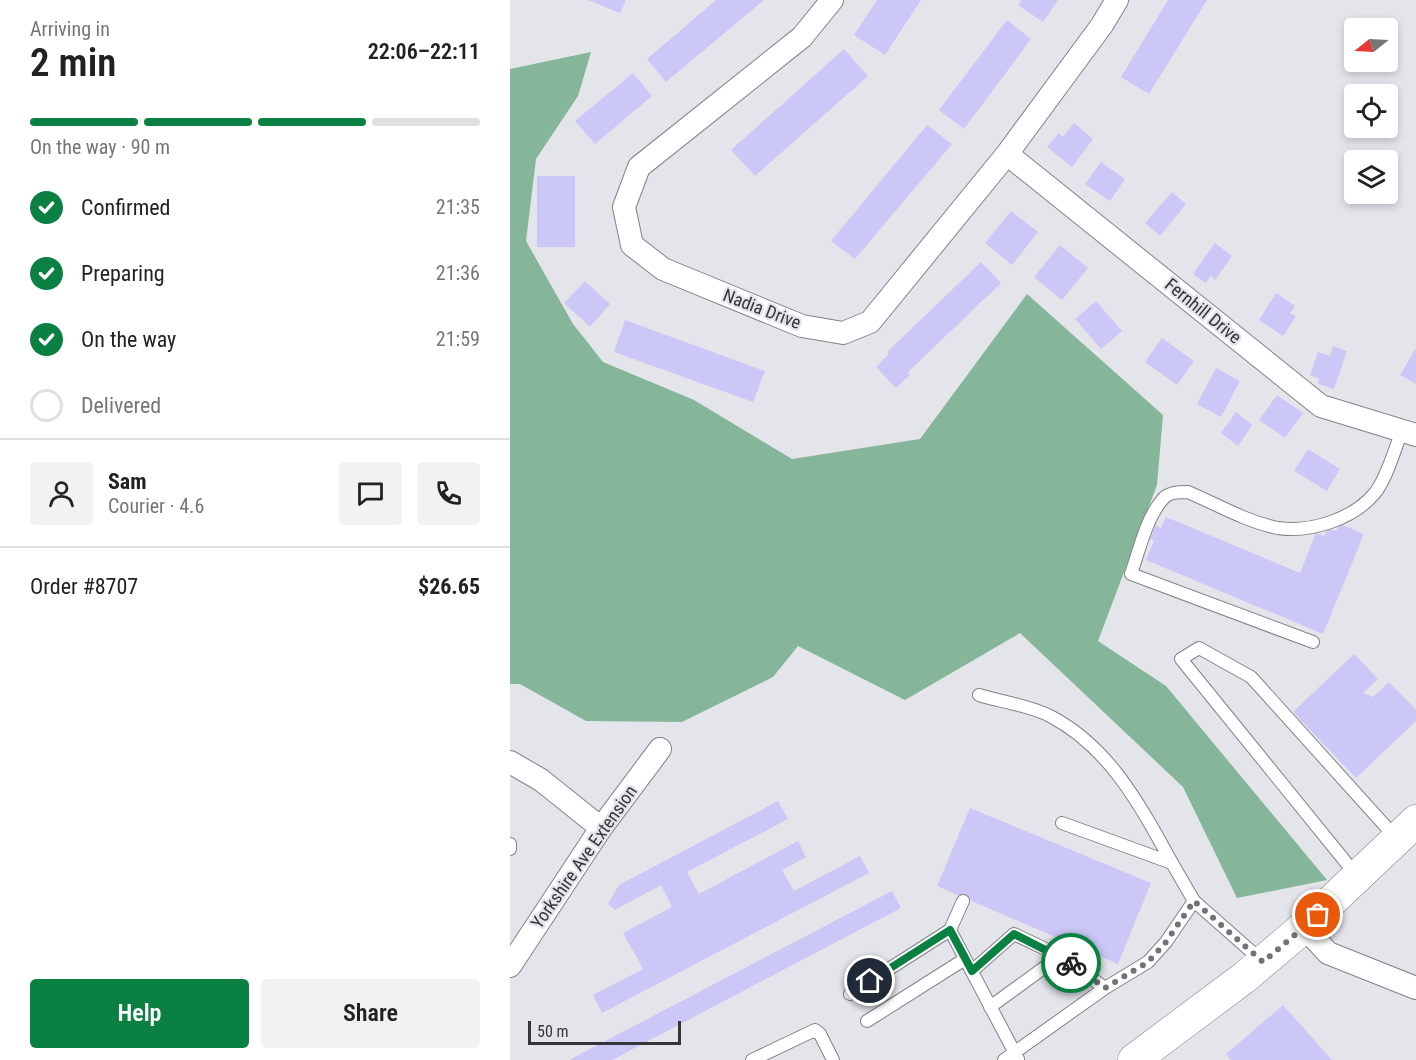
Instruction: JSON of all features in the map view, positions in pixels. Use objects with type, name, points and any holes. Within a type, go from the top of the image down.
[{"type":"main road","points":[[1134,1060],[1263,962],[1304,927],[1407,830]]},
{"type":"street","name":"Nadia Drive","points":[[832,0],[802,37],[639,168],[624,207],[632,245],[663,269],[802,326],[843,333],[870,322],[1007,154],[1102,25],[1117,0]]},
{"type":"street","name":"Fernhill Drive","points":[[1007,154],[1321,406],[1409,433]]},
{"type":"street","name":"Yorkshire Ave Extension","points":[[510,966],[601,828],[660,749]]},
{"type":"street","points":[[510,762],[541,780],[601,828]]},
{"type":"street","points":[[1304,927],[1328,953],[1416,988]]},
{"type":"lane","points":[[1313,642],[1131,574],[1154,514],[1162,498],[1175,492],[1188,492],[1278,528],[1310,527],[1335,520],[1354,512],[1376,493],[1409,433]]},
{"type":"lane","points":[[1358,877],[1181,659],[1199,648],[1251,676],[1407,830]]},
{"type":"lane","points":[[979,695],[1048,715],[1084,737],[1131,790],[1194,901],[1263,962]]},
{"type":"lane","points":[[1062,823],[1172,863]]},
{"type":"lane","points":[[510,844],[510,849]]},
{"type":"lane","points":[[850,994],[950,930],[963,901]]},
{"type":"lane","points":[[950,930],[990,1007],[1013,1058],[1105,988],[1148,962],[1166,942],[1194,901]]},
{"type":"lane","points":[[972,971],[1014,934],[1060,956],[1105,988]]},
{"type":"lane","points":[[990,1007],[1060,956]]},
{"type":"lane","points":[[867,1021],[965,959]]},
{"type":"lane","points":[[752,1060],[815,1030],[820,1034],[833,1060]]},
{"type":"green space","points":[[591,52],[578,96],[536,159],[526,241],[573,324],[603,362],[694,400],[792,459],[920,439],[1027,294],[1163,415],[1157,485],[1098,641],[1166,686],[1327,880],[1237,898],[1183,787],[1020,633],[905,700],[798,646],[773,677],[682,722],[586,721],[520,684],[510,684],[510,69]]},
{"type":"building","points":[[588,0],[626,0],[620,13]]},
{"type":"building","points":[[716,0],[764,0],[666,82],[647,59]]},
{"type":"building","points":[[877,0],[921,0],[885,55],[854,35]]},
{"type":"building","points":[[1022,0],[1058,0],[1043,22],[1018,5]]},
{"type":"building","points":[[1168,0],[1207,0],[1149,94],[1121,77]]},
{"type":"building","points":[[1007,20],[1031,39],[964,129],[939,110]]},
{"type":"building","points":[[844,49],[868,76],[755,176],[731,150]]},
{"type":"building","points":[[633,73],[652,96],[595,144],[575,121]]},
{"type":"building","points":[[1074,123],[1093,139],[1072,167],[1047,147],[1059,133],[1063,137]]},
{"type":"building","points":[[927,125],[952,144],[855,259],[831,241]]},
{"type":"building","points":[[1101,162],[1125,179],[1110,201],[1085,184]]},
{"type":"building","points":[[537,176],[575,176],[575,247],[537,247]]},
{"type":"building","points":[[1172,192],[1186,204],[1160,236],[1145,223]]},
{"type":"building","points":[[1011,211],[1038,232],[1012,265],[985,243]]},
{"type":"building","points":[[1215,243],[1232,256],[1215,280],[1211,276],[1206,283],[1193,274]]},
{"type":"building","points":[[1060,245],[1088,268],[1062,300],[1034,277]]},
{"type":"building","points":[[981,262],[1001,283],[907,373],[910,375],[896,388],[876,367],[889,354],[887,352]]},
{"type":"building","points":[[585,281],[610,304],[590,327],[564,303]]},
{"type":"building","points":[[1276,293],[1295,306],[1290,313],[1296,316],[1283,336],[1259,320]]},
{"type":"building","points":[[1096,301],[1122,331],[1101,349],[1075,319]]},
{"type":"building","points":[[625,320],[765,371],[753,402],[614,352]]},
{"type":"building","points":[[1162,338],[1194,361],[1177,385],[1145,362]]},
{"type":"building","points":[[1333,346],[1347,351],[1334,389],[1318,384],[1319,379],[1310,375],[1318,352],[1330,356]]},
{"type":"building","points":[[1416,348],[1416,384],[1400,375]]},
{"type":"building","points":[[1216,368],[1240,381],[1221,417],[1197,404]]},
{"type":"building","points":[[1277,395],[1303,413],[1285,438],[1259,420]]},
{"type":"building","points":[[1236,412],[1252,425],[1238,446],[1221,433]]},
{"type":"building","points":[[1308,449],[1340,469],[1327,491],[1294,471]]},
{"type":"building","points":[[1166,517],[1300,573],[1316,533],[1324,536],[1328,528],[1336,531],[1340,524],[1364,534],[1323,634],[1146,560],[1154,541],[1150,539],[1155,525],[1161,528]]},
{"type":"building","points":[[1354,654],[1378,679],[1363,693],[1373,697],[1389,682],[1416,710],[1416,721],[1356,778],[1293,712]]},
{"type":"building","points":[[778,801],[788,819],[687,872],[699,894],[798,841],[806,857],[782,870],[794,891],[860,856],[869,873],[602,1013],[593,995],[643,969],[623,933],[672,907],[661,885],[615,910],[608,904],[619,885]]},
{"type":"building","points":[[970,808],[1151,883],[1118,964],[937,886]]},
{"type":"building","points":[[892,891],[901,908],[612,1060],[569,1060]]},
{"type":"building","points":[[1283,1005],[1332,1060],[1231,1060],[1226,1054]]},
{"type":"way so far","points":[[1071,963],[1105,988],[1148,962],[1166,942],[1194,901],[1263,962],[1318,915]]},
{"type":"route","points":[[870,981],[950,930],[972,971],[1014,934],[1071,963]]}]
